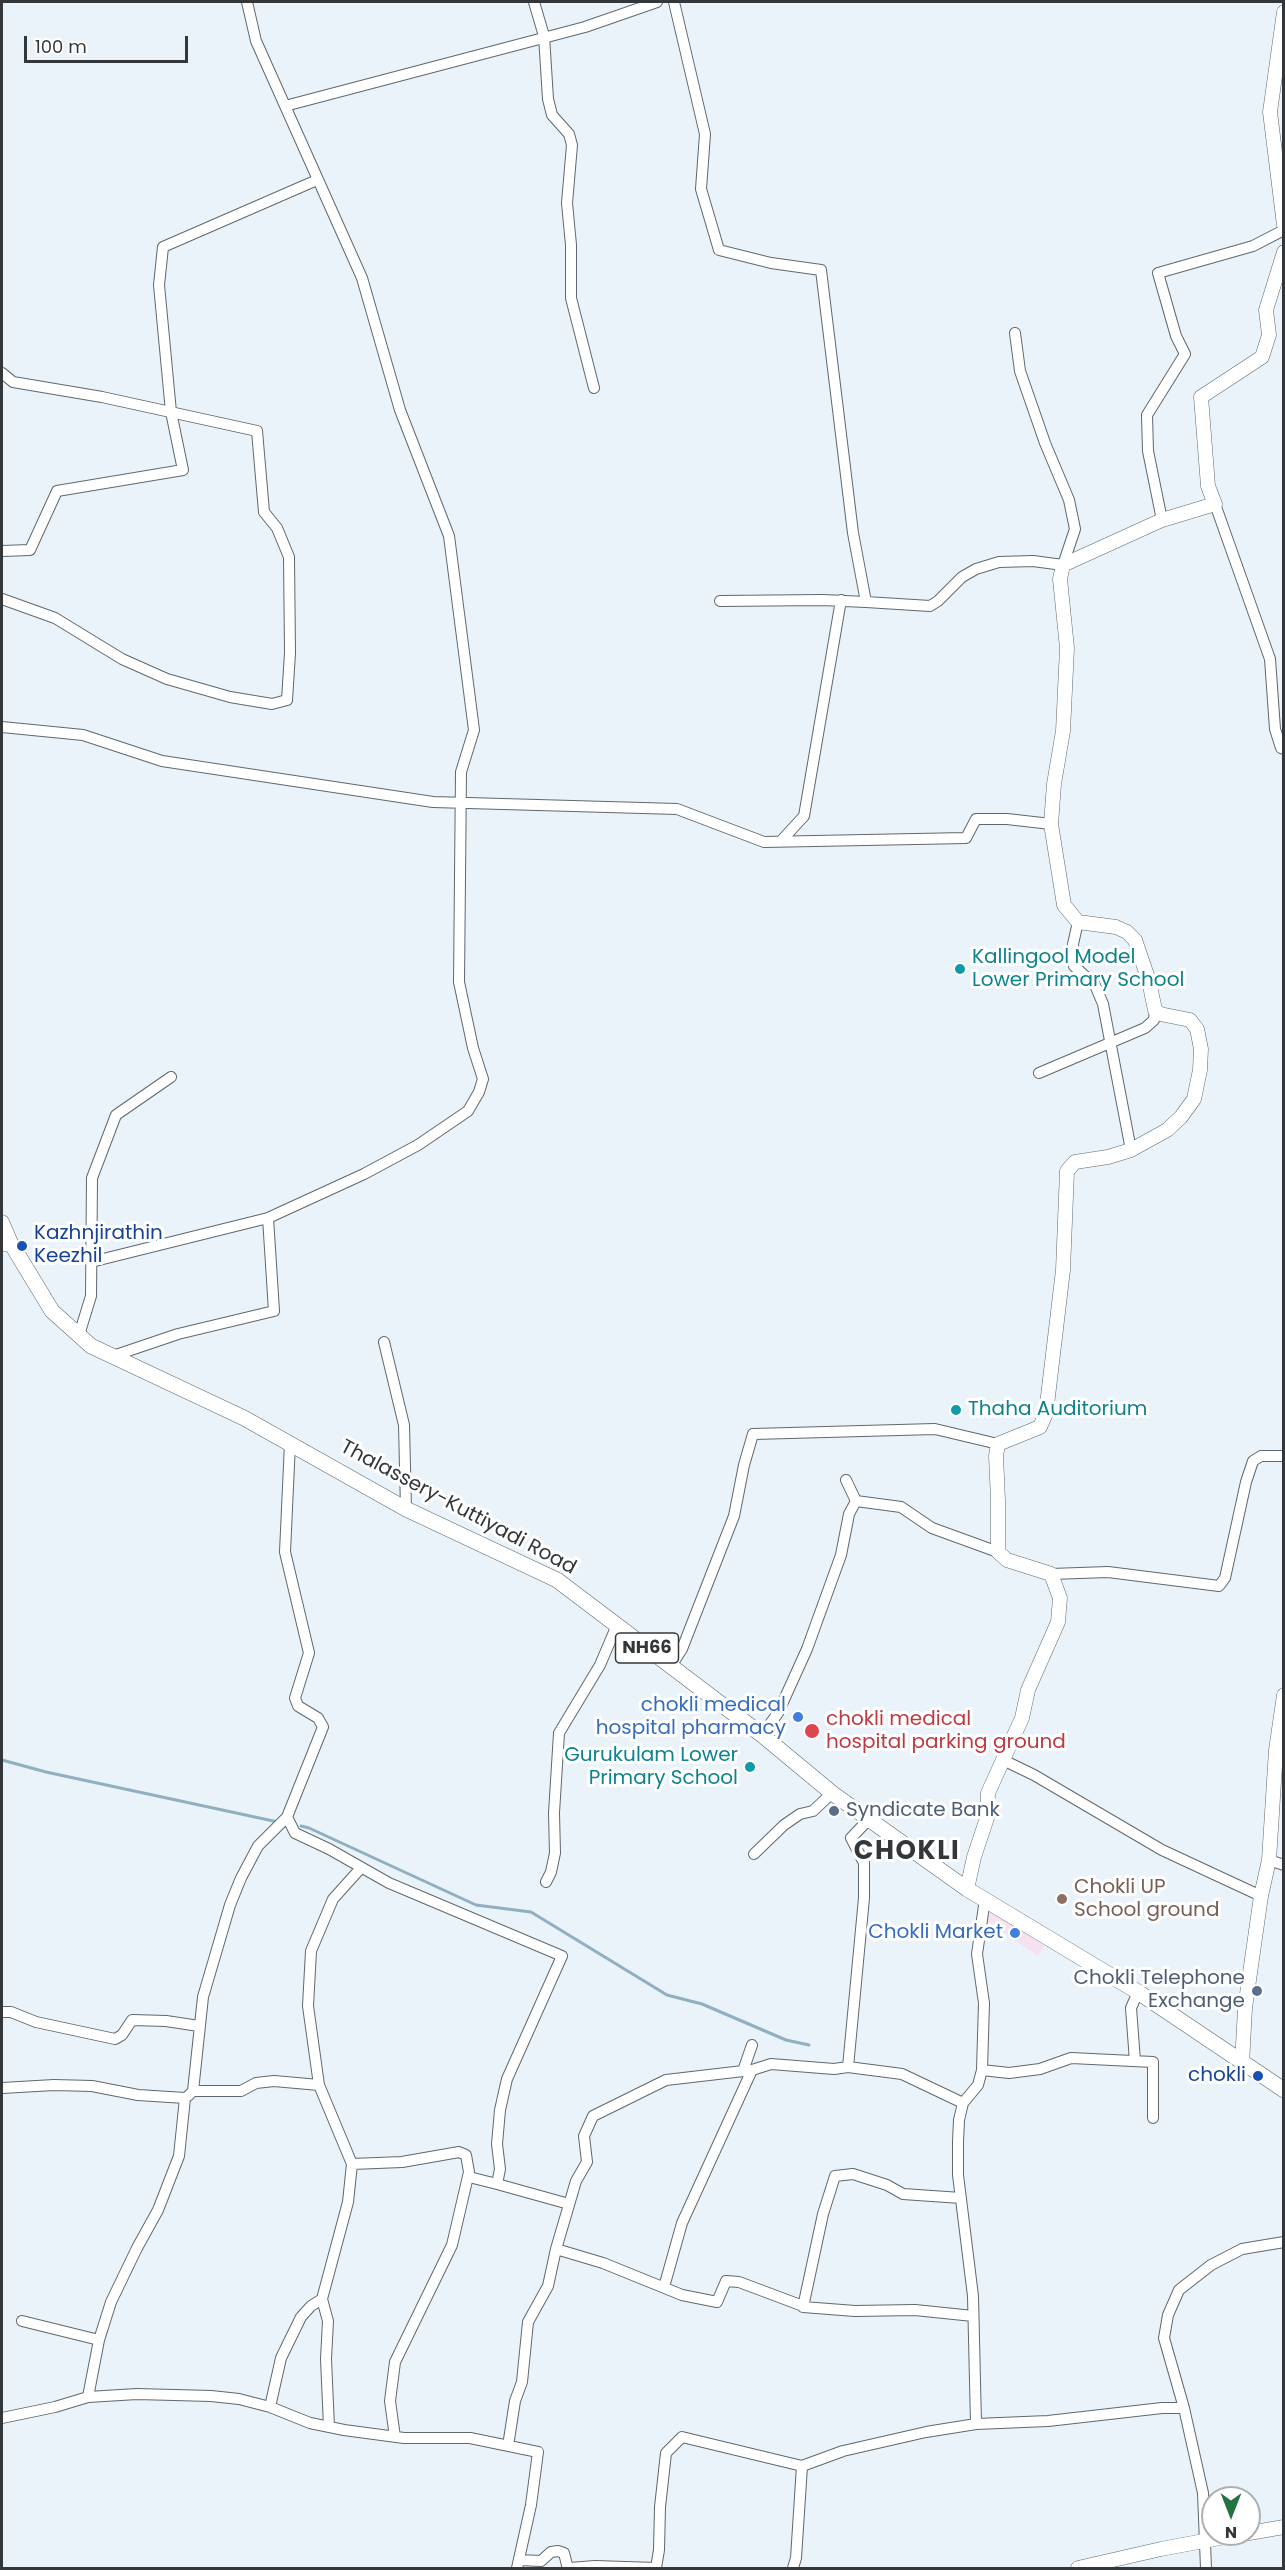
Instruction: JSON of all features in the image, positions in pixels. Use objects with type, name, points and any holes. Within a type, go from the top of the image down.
[{"type":"main road","points":[[1284,12],[1270,112],[1284,225]]},
{"type":"main road","points":[[967,1889],[974,1857],[987,1818],[988,1793],[1022,1718],[1028,1690],[1058,1622],[1060,1598],[1051,1574],[1007,1560],[998,1552],[999,1512],[996,1456],[998,1444],[1040,1427],[1046,1413],[1063,1270],[1067,1171],[1075,1162],[1108,1157],[1131,1150],[1167,1130],[1181,1117],[1194,1099],[1200,1070],[1201,1049],[1197,1029],[1191,1020],[1160,1014],[1155,1010],[1149,981],[1135,939],[1116,927],[1078,922],[1064,905],[1052,824],[1054,784],[1063,731],[1067,648],[1060,579],[1063,565],[1162,520],[1215,504],[1208,486],[1201,397],[1262,357],[1269,335],[1266,310],[1284,252]]},
{"type":"main road","points":[[2,1222],[7,1244]]},
{"type":"main road","name":"Thalassery-Kuttiyadi Road","points":[[7,1244],[52,1311],[91,1346],[244,1418],[406,1509],[557,1580],[762,1735],[832,1793],[967,1889],[1138,1992],[1242,2064],[1284,2090]]},
{"type":"main road","points":[[1242,2064],[1245,2008],[1261,1896],[1269,1860],[1276,1750],[1284,1695]]},
{"type":"main road","points":[[1261,2531],[1284,2527]]},
{"type":"main road","points":[[1078,2568],[1201,2541]]},
{"type":"street","points":[[91,1262],[268,1218],[364,1174],[418,1145],[468,1111],[479,1092],[483,1079],[473,1048],[459,982],[461,772],[474,730],[448,536],[400,410],[362,278],[256,40],[247,2]]},
{"type":"street","points":[[534,2],[544,36],[548,99],[552,115],[569,134],[572,145],[567,203],[571,244],[571,298],[594,388]]},
{"type":"street","points":[[285,106],[585,27],[657,2]]},
{"type":"street","points":[[674,2],[705,134],[701,189],[718,250],[771,263],[821,270],[853,533],[866,602]]},
{"type":"street","points":[[2,551],[30,550],[57,491],[183,470],[171,412],[159,285],[163,247],[317,180]]},
{"type":"street","points":[[1162,520],[1148,451],[1147,415],[1185,354],[1176,336],[1158,273],[1253,246],[1284,230]]},
{"type":"street","points":[[720,601],[841,600],[930,606],[962,577],[976,569],[999,562],[1033,561],[1063,565],[1074,529],[1069,500],[1045,442],[1020,371],[1015,333]]},
{"type":"street","points":[[2,374],[13,382],[102,397],[257,431],[264,512],[277,528],[289,557],[290,653],[287,700],[272,704],[262,703],[230,697],[168,679],[122,659],[55,618],[2,599]]},
{"type":"street","points":[[1215,504],[1270,659],[1275,729],[1281,748],[1284,749]]},
{"type":"street","points":[[781,842],[804,816],[841,600]]},
{"type":"street","points":[[2,727],[83,735],[162,761],[433,802],[677,809],[764,842],[966,838],[976,819],[1007,819],[1052,824]]},
{"type":"street","points":[[1078,922],[1073,944],[1074,966],[1095,985],[1103,1004],[1131,1150]]},
{"type":"street","points":[[1039,1073],[1145,1028],[1154,1020],[1155,1010]]},
{"type":"street","points":[[79,1335],[91,1296],[92,1178],[116,1115],[171,1077]]},
{"type":"street","points":[[113,1356],[178,1334],[274,1311],[268,1218]]},
{"type":"street","points":[[384,1342],[404,1425],[406,1509]]},
{"type":"street","points":[[670,1666],[682,1649],[734,1516],[753,1434],[935,1429],[998,1444]]},
{"type":"street","points":[[88,2397],[99,2340],[111,2302],[158,2210],[179,2156],[203,1997],[241,1878],[258,1846],[287,1817],[323,1727],[318,1718],[298,1706],[295,1698],[309,1653],[285,1552],[290,1443]]},
{"type":"street","points":[[1051,1574],[1108,1572],[1219,1586],[1225,1578],[1246,1482],[1253,1461],[1262,1456],[1284,1456]]},
{"type":"street","points":[[846,1479],[856,1501]]},
{"type":"street","points":[[856,1501],[901,1507],[932,1528],[998,1552]]},
{"type":"street","points":[[762,1735],[778,1713],[807,1649],[838,1563],[849,1514],[856,1501]]},
{"type":"street","points":[[546,1882],[552,1872],[555,1853],[554,1813],[559,1733],[600,1665],[617,1626]]},
{"type":"street","points":[[1003,1760],[1034,1775],[1162,1850],[1261,1896]]},
{"type":"street","points":[[754,1854],[784,1826],[800,1814],[813,1811],[832,1793]]},
{"type":"street","points":[[287,1817],[295,1833],[329,1849],[360,1869],[562,1956],[507,2079],[500,2110],[497,2144],[500,2169],[497,2184]]},
{"type":"street","points":[[849,2067],[864,1898],[864,1863],[851,1838],[869,1819]]},
{"type":"street","points":[[1269,1860],[1284,1865]]},
{"type":"street","points":[[270,2407],[281,2358],[301,2317],[321,2299],[348,2202],[352,2164],[319,2085],[308,2006],[311,1951],[333,1899],[360,1869]]},
{"type":"street","points":[[976,2424],[973,2316],[958,2175],[958,2142],[959,2120],[963,2103],[978,2085],[982,2070],[984,2003],[978,1954],[985,1899]]},
{"type":"street","points":[[1135,2061],[1131,2008],[1138,1992]]},
{"type":"street","points":[[2,2012],[12,2012],[36,2022],[116,2038],[122,2035],[132,2020],[166,2021],[199,2026]]},
{"type":"street","points":[[664,2287],[682,2223],[747,2070],[752,2045]]},
{"type":"street","points":[[982,2070],[1009,2073],[1040,2069],[1071,2058],[1153,2062],[1153,2118]]},
{"type":"street","points":[[508,2446],[515,2401],[522,2382],[528,2322],[548,2286],[556,2249],[576,2181],[587,2162],[584,2136],[593,2116],[666,2080],[747,2070],[771,2064],[834,2069],[849,2067],[902,2074],[963,2103]]},
{"type":"street","points":[[2,2088],[43,2085],[92,2086],[138,2096],[241,2091],[256,2083],[274,2081],[295,2085],[319,2085]]},
{"type":"street","points":[[352,2164],[402,2162],[459,2151],[466,2156],[469,2177],[462,2196],[452,2245],[395,2362],[390,2401],[395,2437]]},
{"type":"street","points":[[803,2306],[823,2214],[835,2176],[853,2174],[887,2185],[903,2194],[961,2198]]},
{"type":"street","points":[[469,2177],[569,2204]]},
{"type":"street","points":[[1201,2486],[1184,2408],[1164,2338],[1168,2314],[1179,2290],[1211,2265],[1242,2249],[1284,2242]]},
{"type":"street","points":[[556,2249],[603,2263],[682,2295],[717,2302],[726,2281],[739,2282],[803,2306],[855,2311],[915,2310],[973,2316]]},
{"type":"street","points":[[321,2299],[328,2321],[326,2360],[329,2427]]},
{"type":"street","points":[[22,2321],[99,2340]]},
{"type":"street","points":[[2,2418],[55,2407],[88,2397],[137,2394],[194,2398],[211,2396],[239,2399],[270,2407],[310,2423],[329,2427],[395,2437],[470,2438],[538,2452],[531,2505],[518,2564],[541,2561],[551,2552],[558,2551],[564,2553],[570,2568],[595,2566],[656,2568],[666,2453],[682,2437],[802,2466],[854,2449],[926,2432],[976,2424],[1048,2421],[1162,2408],[1184,2408]]},
{"type":"street","points":[[793,2568],[796,2558],[802,2466]]},
{"type":"street","points":[[1205,2546],[1206,2568]]},
{"type":"shaded area","name":"Chokli Market","points":[[992,1911],[1044,1946],[1038,1956],[985,1920]]},
{"type":"waterway","points":[[2,1760],[46,1772],[278,1822]]},
{"type":"waterway","points":[[301,1826],[476,1905],[531,1912],[667,1995],[702,2004],[786,2040],[809,2045]]},
{"type":"place","name":"Kallingool Model Lower Primary School","points":[[960,969]]},
{"type":"place","name":"Kazhnjirathin Keezhil","points":[[22,1246]]},
{"type":"place","name":"Thaha Auditorium","points":[[956,1410]]},
{"type":"place","name":"chokli medical hospital pharmacy","points":[[798,1717]]},
{"type":"place","name":"chokli medical hospital parking ground","points":[[812,1731]]},
{"type":"place","name":"Gurukulam Lower Primary School","points":[[750,1767]]},
{"type":"place","name":"Syndicate Bank","points":[[834,1811]]},
{"type":"place","name":"Chokli UP School ground","points":[[1062,1899]]},
{"type":"place","name":"Chokli Market","points":[[1015,1933]]},
{"type":"place","name":"Chokli Telephone Exchange","points":[[1257,1991]]},
{"type":"place","name":"chokli","points":[[1258,2076]]},
{"type":"district","name":"CHOKLI","points":[[907,1852]]}]
